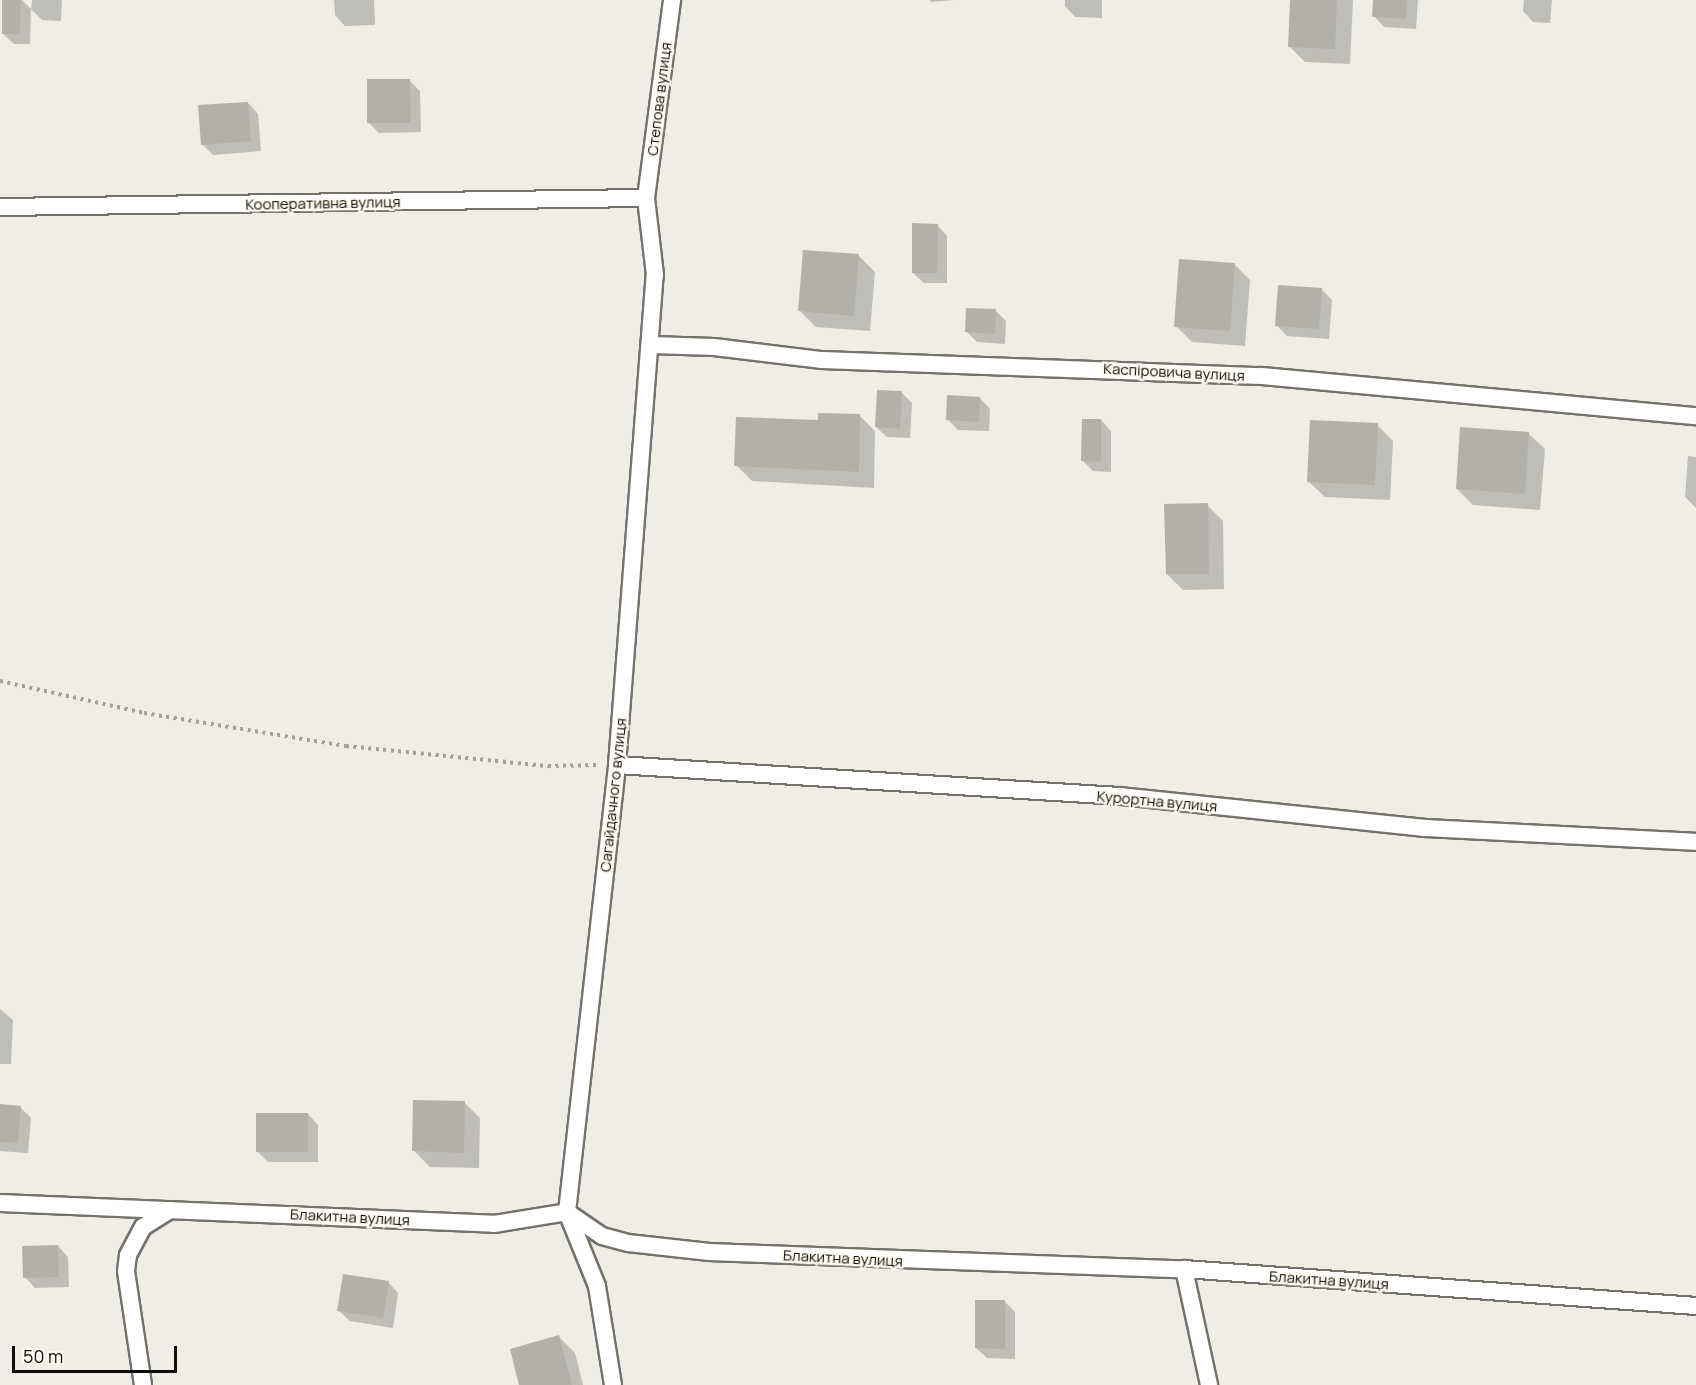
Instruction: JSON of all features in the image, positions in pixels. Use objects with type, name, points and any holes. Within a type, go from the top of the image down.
[{"type":"street","name":"Степова вулиця","points":[[646,198],[672,0]]},
{"type":"street","name":"Кооперативна вулиця","points":[[0,207],[646,198]]},
{"type":"street","name":"Сагайдачного вулиця","points":[[613,1385],[597,1286],[567,1212],[617,765],[652,345],[655,275],[646,198]]},
{"type":"street","name":"Каспіровича вулиця","points":[[652,345],[714,347],[822,360],[1262,376],[1696,416]]},
{"type":"street","name":"Курортна вулиця","points":[[617,765],[1120,796],[1424,828],[1696,842]]},
{"type":"street","name":"Блакитна вулиця","points":[[0,1203],[494,1224],[567,1212],[602,1236],[628,1243],[710,1252],[1185,1269],[1696,1306]]},
{"type":"street","points":[[143,1385],[126,1271],[128,1255],[143,1227],[170,1210]]},
{"type":"street","points":[[1185,1269],[1209,1385]]},
{"type":"path","points":[[0,681],[144,713],[346,746],[548,766],[617,765]]},
{"type":"building","points":[[2,0],[21,0],[20,34],[2,34]]},
{"type":"building","points":[[1290,0],[1337,0],[1335,49],[1288,47]]},
{"type":"building","points":[[1373,0],[1407,0],[1406,19],[1372,17]]},
{"type":"building","points":[[367,79],[410,79],[411,123],[367,123]]},
{"type":"building","points":[[248,102],[251,141],[201,145],[198,105]]},
{"type":"building","points":[[912,223],[938,224],[937,273],[912,273]]},
{"type":"building","points":[[803,250],[859,254],[854,316],[798,311]]},
{"type":"building","points":[[1179,259],[1235,263],[1230,331],[1174,327]]},
{"type":"building","points":[[1278,285],[1322,288],[1319,329],[1275,326]]},
{"type":"building","points":[[966,308],[996,309],[995,334],[965,332]]},
{"type":"building","points":[[877,390],[902,391],[900,429],[875,427]]},
{"type":"building","points":[[947,395],[980,397],[979,422],[946,420]]},
{"type":"building","points":[[818,413],[860,414],[859,472],[734,466],[736,417],[818,420]]},
{"type":"building","points":[[1082,419],[1101,419],[1101,462],[1081,461]]},
{"type":"building","points":[[1310,420],[1378,423],[1375,485],[1307,482]]},
{"type":"building","points":[[1460,427],[1529,432],[1525,494],[1456,489]]},
{"type":"building","points":[[1208,503],[1209,574],[1166,574],[1164,504]]},
{"type":"building","points":[[413,1100],[465,1101],[464,1153],[412,1151]]},
{"type":"building","points":[[0,1104],[21,1106],[18,1143],[0,1142]]},
{"type":"building","points":[[256,1113],[308,1113],[308,1152],[256,1152]]},
{"type":"building","points":[[58,1245],[59,1277],[23,1278],[22,1246]]},
{"type":"building","points":[[343,1274],[389,1281],[383,1318],[337,1311]]},
{"type":"building","points":[[975,1300],[1005,1300],[1005,1349],[975,1348]]},
{"type":"building","points":[[559,1335],[572,1385],[519,1385],[510,1349]]}]
